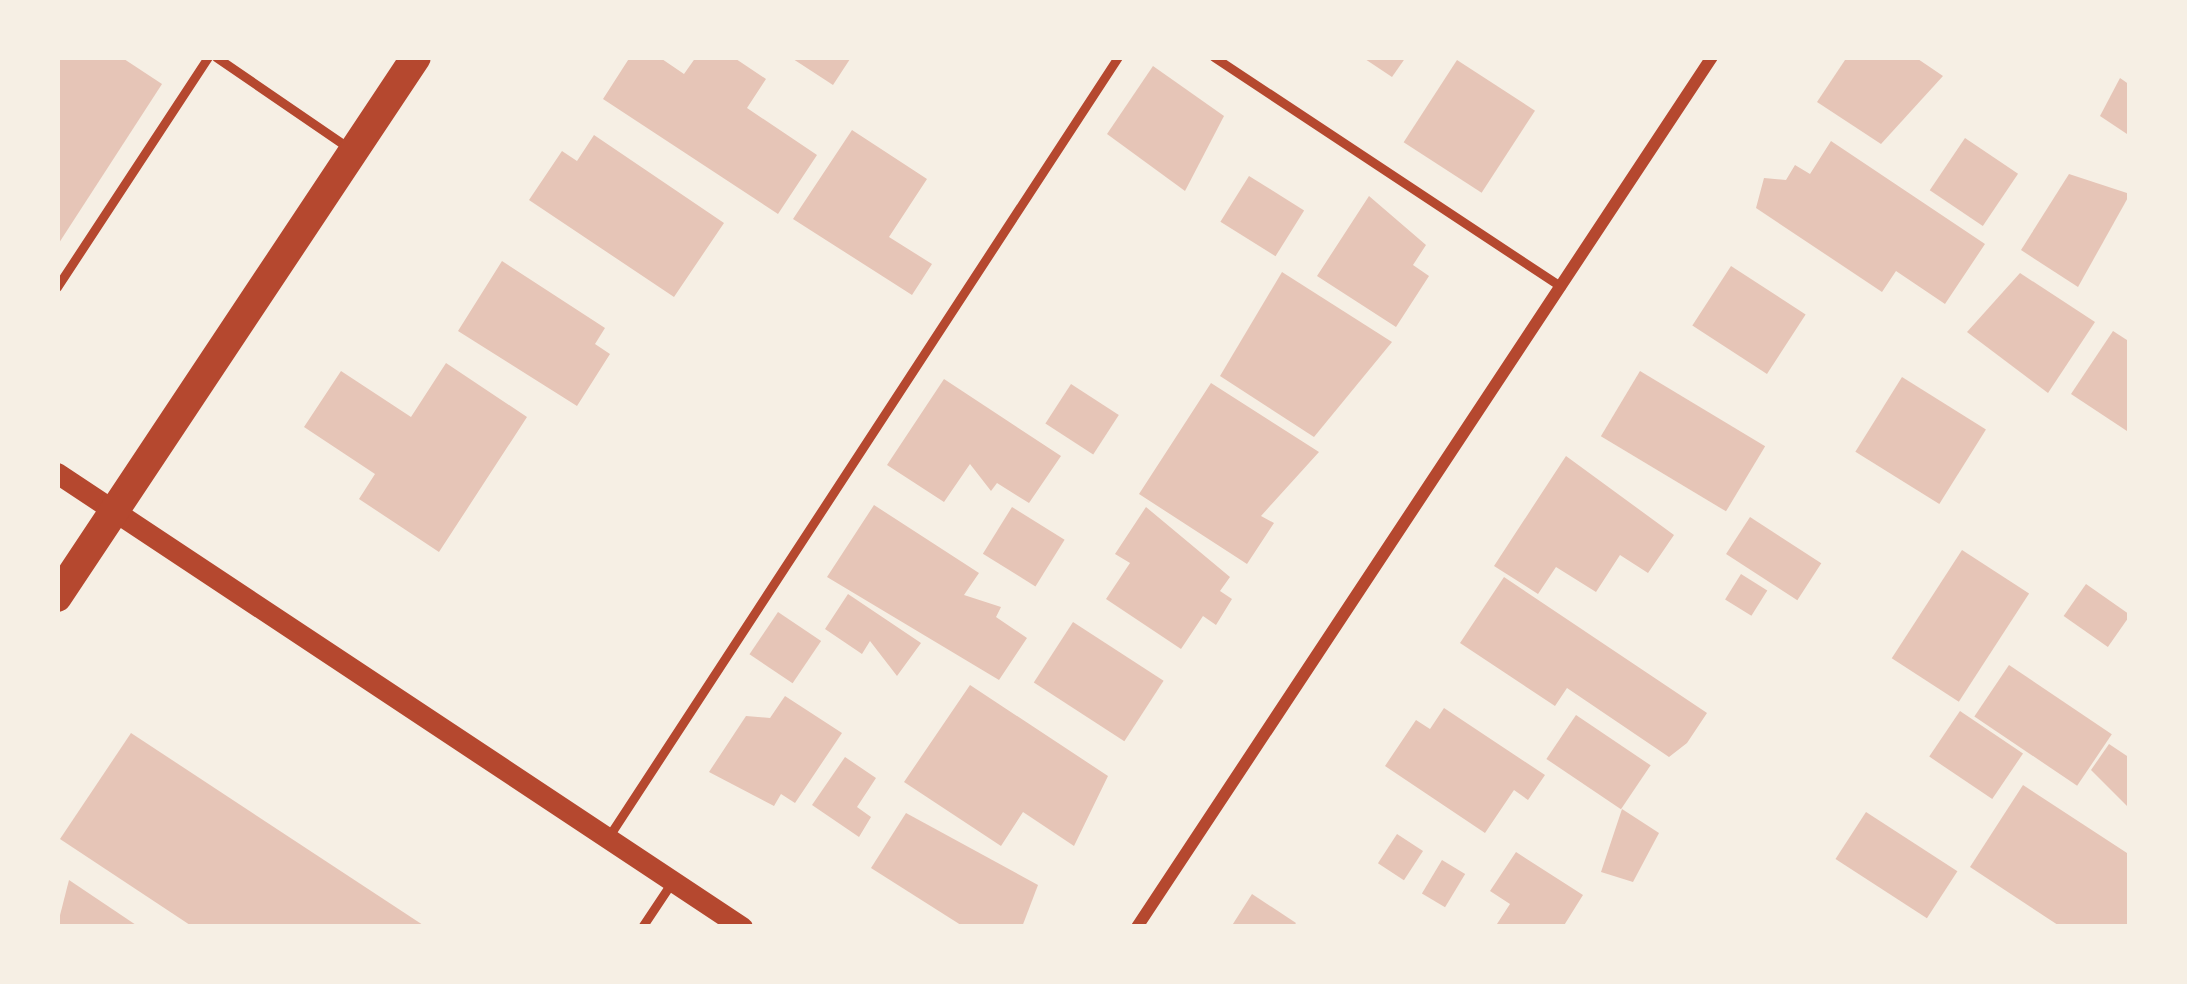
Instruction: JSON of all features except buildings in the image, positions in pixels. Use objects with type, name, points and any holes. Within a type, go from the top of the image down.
[{"type":"main road","points":[[57,597],[416,57]]},
{"type":"street","points":[[1137,927],[1712,57]]},
{"type":"street","points":[[57,473],[742,927]]},
{"type":"lane","points":[[57,287],[212,57],[353,151]]},
{"type":"lane","points":[[1214,57],[1561,287]]},
{"type":"lane","points":[[608,838],[1115,58]]},
{"type":"lane","points":[[642,927],[672,882]]}]
